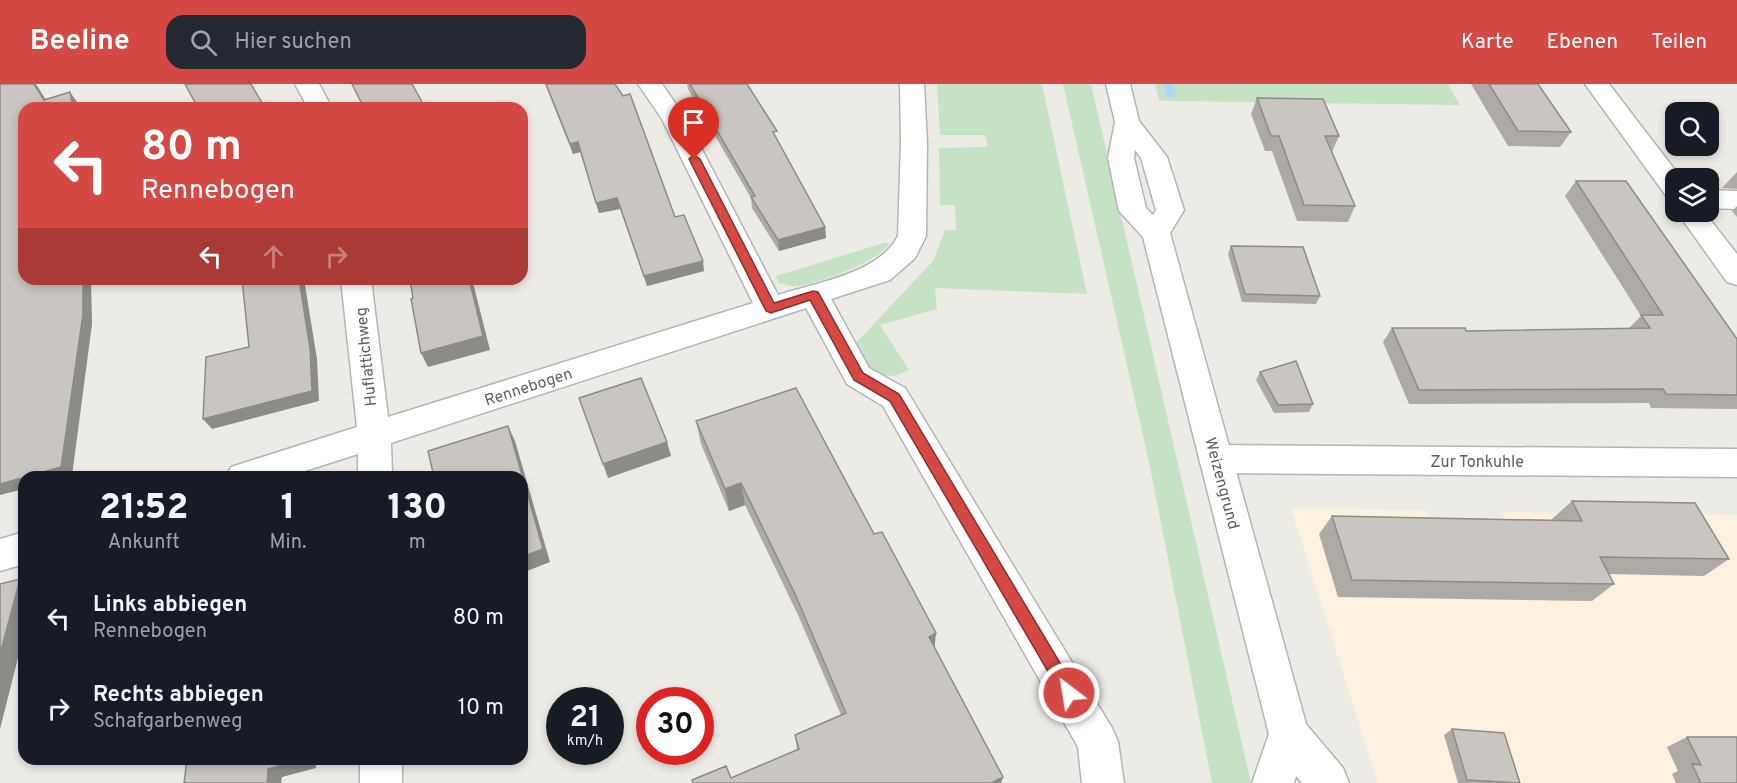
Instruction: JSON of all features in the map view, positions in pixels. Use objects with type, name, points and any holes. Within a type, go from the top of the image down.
[{"type":"street","points":[[307,84],[317,102]]},
{"type":"street","points":[[650,84],[674,119],[771,308]]},
{"type":"street","name":"Rennebogen","points":[[262,471],[880,273],[905,251],[912,237],[912,84]]},
{"type":"street","points":[[1118,84],[1127,122],[1121,158],[1132,211],[1156,233],[1170,210],[1154,157],[1127,122]]},
{"type":"street","points":[[1597,84],[1665,176]]},
{"type":"street","points":[[1719,199],[1737,200]]},
{"type":"street","points":[[1697,222],[1737,275]]},
{"type":"street","name":"Weizengrund","points":[[1156,233],[1289,734],[1328,783]]},
{"type":"street","name":"Huflattichweg","points":[[357,285],[374,435],[375,471]]},
{"type":"street","points":[[813,295],[858,376],[894,397],[1098,741],[1103,783]]},
{"type":"street","name":"Zur Tonkuhle","points":[[1216,459],[1737,463]]},
{"type":"street","points":[[0,555],[18,550]]},
{"type":"street","points":[[1272,783],[1289,734]]},
{"type":"street","points":[[381,765],[381,783]]},
{"type":"shaded area","points":[[1291,508],[1425,510],[1434,526],[1507,525],[1502,512],[1737,515],[1737,783],[1378,783]]},
{"type":"green space","points":[[937,84],[1042,84],[1087,294],[935,288],[937,309],[880,325],[909,370],[894,376],[874,375],[855,344],[933,261],[945,230],[956,230],[955,205],[940,205],[939,148],[988,147],[985,135],[940,135]]},
{"type":"green space","points":[[1063,84],[1091,84],[1251,783],[1212,783],[1149,462]]},
{"type":"green space","points":[[1155,84],[1448,84],[1460,105],[1167,101],[1159,100]]},
{"type":"green space","points":[[890,243],[873,258],[821,280],[793,286],[779,283],[776,276]]},
{"type":"building","points":[[0,84],[34,84],[44,100],[70,92],[72,102],[18,102],[18,285],[83,285],[83,314],[61,467],[47,471],[18,471],[18,479],[0,484]]},
{"type":"building","points":[[185,84],[251,84],[262,102],[195,102]]},
{"type":"building","points":[[352,84],[412,84],[422,102],[361,102]]},
{"type":"building","points":[[546,84],[615,84],[623,96],[630,94],[675,217],[684,215],[703,261],[644,276],[617,198],[596,203],[578,142],[570,144]]},
{"type":"building","points":[[690,84],[747,84],[777,131],[773,132],[825,227],[778,240],[751,197],[755,196]]},
{"type":"building","points":[[1489,84],[1538,84],[1571,132],[1518,131]]},
{"type":"building","points":[[1257,98],[1323,99],[1339,136],[1325,136],[1355,206],[1304,205],[1279,136],[1271,136]]},
{"type":"building","points":[[1576,181],[1626,181],[1737,339],[1737,395],[1666,394],[1663,389],[1419,390],[1392,328],[1465,328],[1466,331],[1650,328],[1641,315],[1663,315]]},
{"type":"building","points":[[1231,246],[1303,247],[1320,296],[1245,294]]},
{"type":"building","points":[[243,285],[300,285],[310,349],[312,391],[203,419],[206,357],[249,347]]},
{"type":"building","points":[[411,285],[470,285],[483,336],[421,353],[411,299],[413,298]]},
{"type":"building","points":[[1296,361],[1313,404],[1278,405],[1260,372]]},
{"type":"building","points":[[641,378],[667,442],[603,464],[579,398]]},
{"type":"building","points":[[796,388],[874,534],[882,532],[936,633],[929,637],[1003,777],[991,783],[693,783],[692,780],[726,766],[731,778],[799,749],[795,735],[846,713],[795,594],[741,483],[725,489],[696,421]]},
{"type":"building","points":[[508,426],[521,471],[433,471],[428,451]]},
{"type":"building","points":[[528,496],[543,549],[528,555]]},
{"type":"building","points":[[1572,501],[1695,503],[1729,559],[1600,557],[1614,584],[1352,580],[1332,516],[1582,521]]},
{"type":"building","points":[[18,580],[2,647],[0,647],[0,584]]},
{"type":"building","points":[[1452,729],[1504,733],[1520,783],[1467,780]]},
{"type":"building","points":[[1687,737],[1737,737],[1737,783],[1701,783],[1692,764],[1701,765]]},
{"type":"building","points":[[186,765],[282,765],[268,769],[267,783],[184,783]]},
{"type":"waterway","points":[[1168,84],[1171,95]]},
{"type":"route","points":[[694,159],[771,308],[813,295],[858,376],[894,397],[1069,693]]}]
